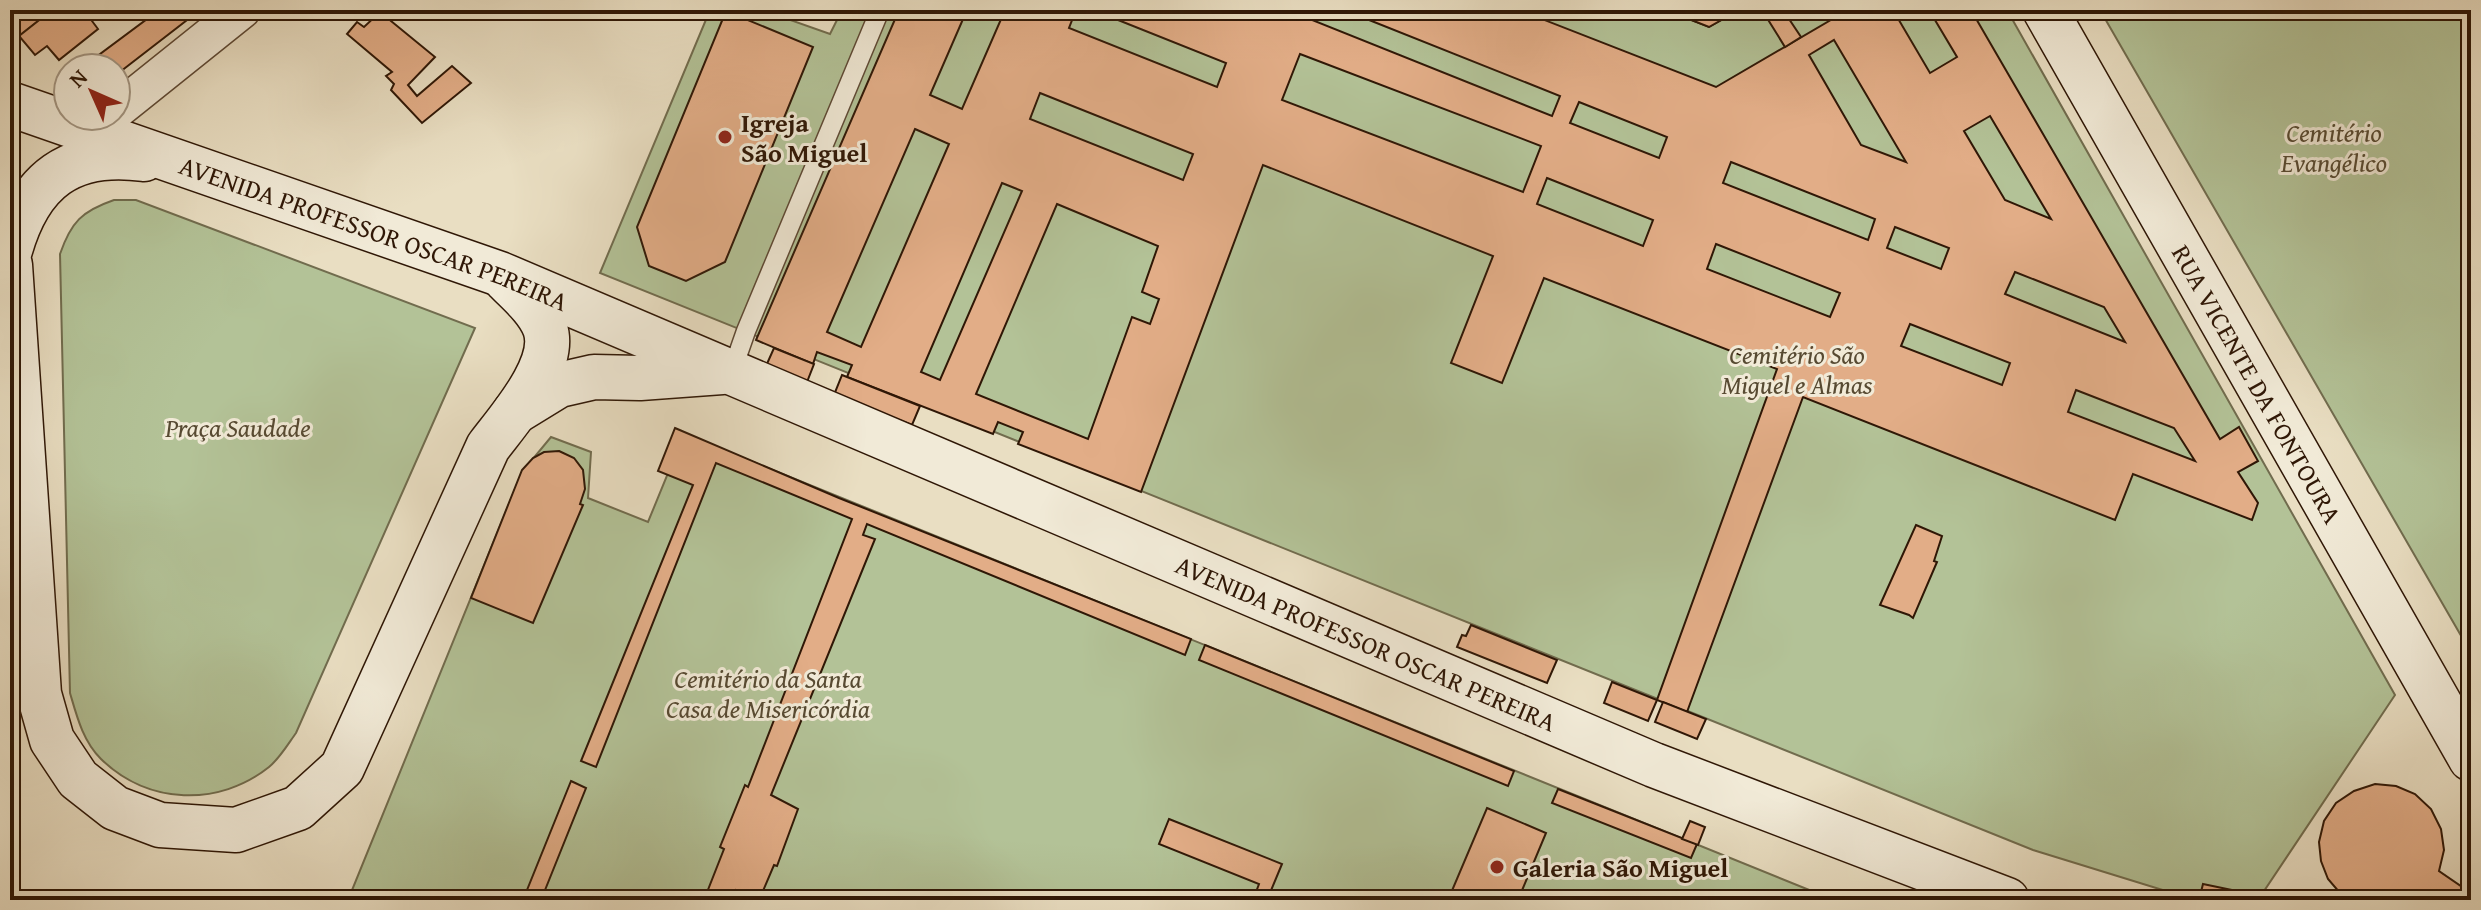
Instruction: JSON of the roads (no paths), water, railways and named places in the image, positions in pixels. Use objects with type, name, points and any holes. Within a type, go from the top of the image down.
[{"type":"main road","name":"RUA VICENTE DA FONTOURA","points":[[2045,10],[2471,759]]},
{"type":"main road","name":"AVENIDA PROFESSOR OSCAR PEREIRA","points":[[10,104],[52,111]]},
{"type":"main road","name":"AVENIDA PROFESSOR OSCAR PEREIRA","points":[[130,132],[194,166],[500,274],[1654,765],[2007,900]]},
{"type":"main road","points":[[10,250],[18,222],[35,194],[60,171],[90,159],[123,156],[194,166]]},
{"type":"main road","points":[[10,265],[39,694],[52,740],[78,779],[115,808],[160,825],[236,830],[298,808],[342,768],[488,447],[538,376],[548,349],[546,330],[539,316],[500,274]]},
{"type":"main road","name":"AVENIDA PROFESSOR OSCAR PEREIRA","points":[[515,412],[559,385],[594,377],[640,378],[732,371]]},
{"type":"street","points":[[132,98],[242,10]]},
{"type":"lane","points":[[732,371],[880,10]]},
{"type":"place","name":"Igreja São Miguel","points":[[725,137]]},
{"type":"place","name":"Galeria São Miguel","points":[[1497,867]]},
{"type":"park label","name":"Cemitério Evangélico","points":[[2334,147]]},
{"type":"park label","name":"Cemitério São Miguel e Almas","points":[[1797,369]]},
{"type":"park label","name":"Praça Saudade","points":[[238,427]]},
{"type":"park label","name":"Cemitério da Santa Casa de Misericórdia","points":[[768,693]]}]
